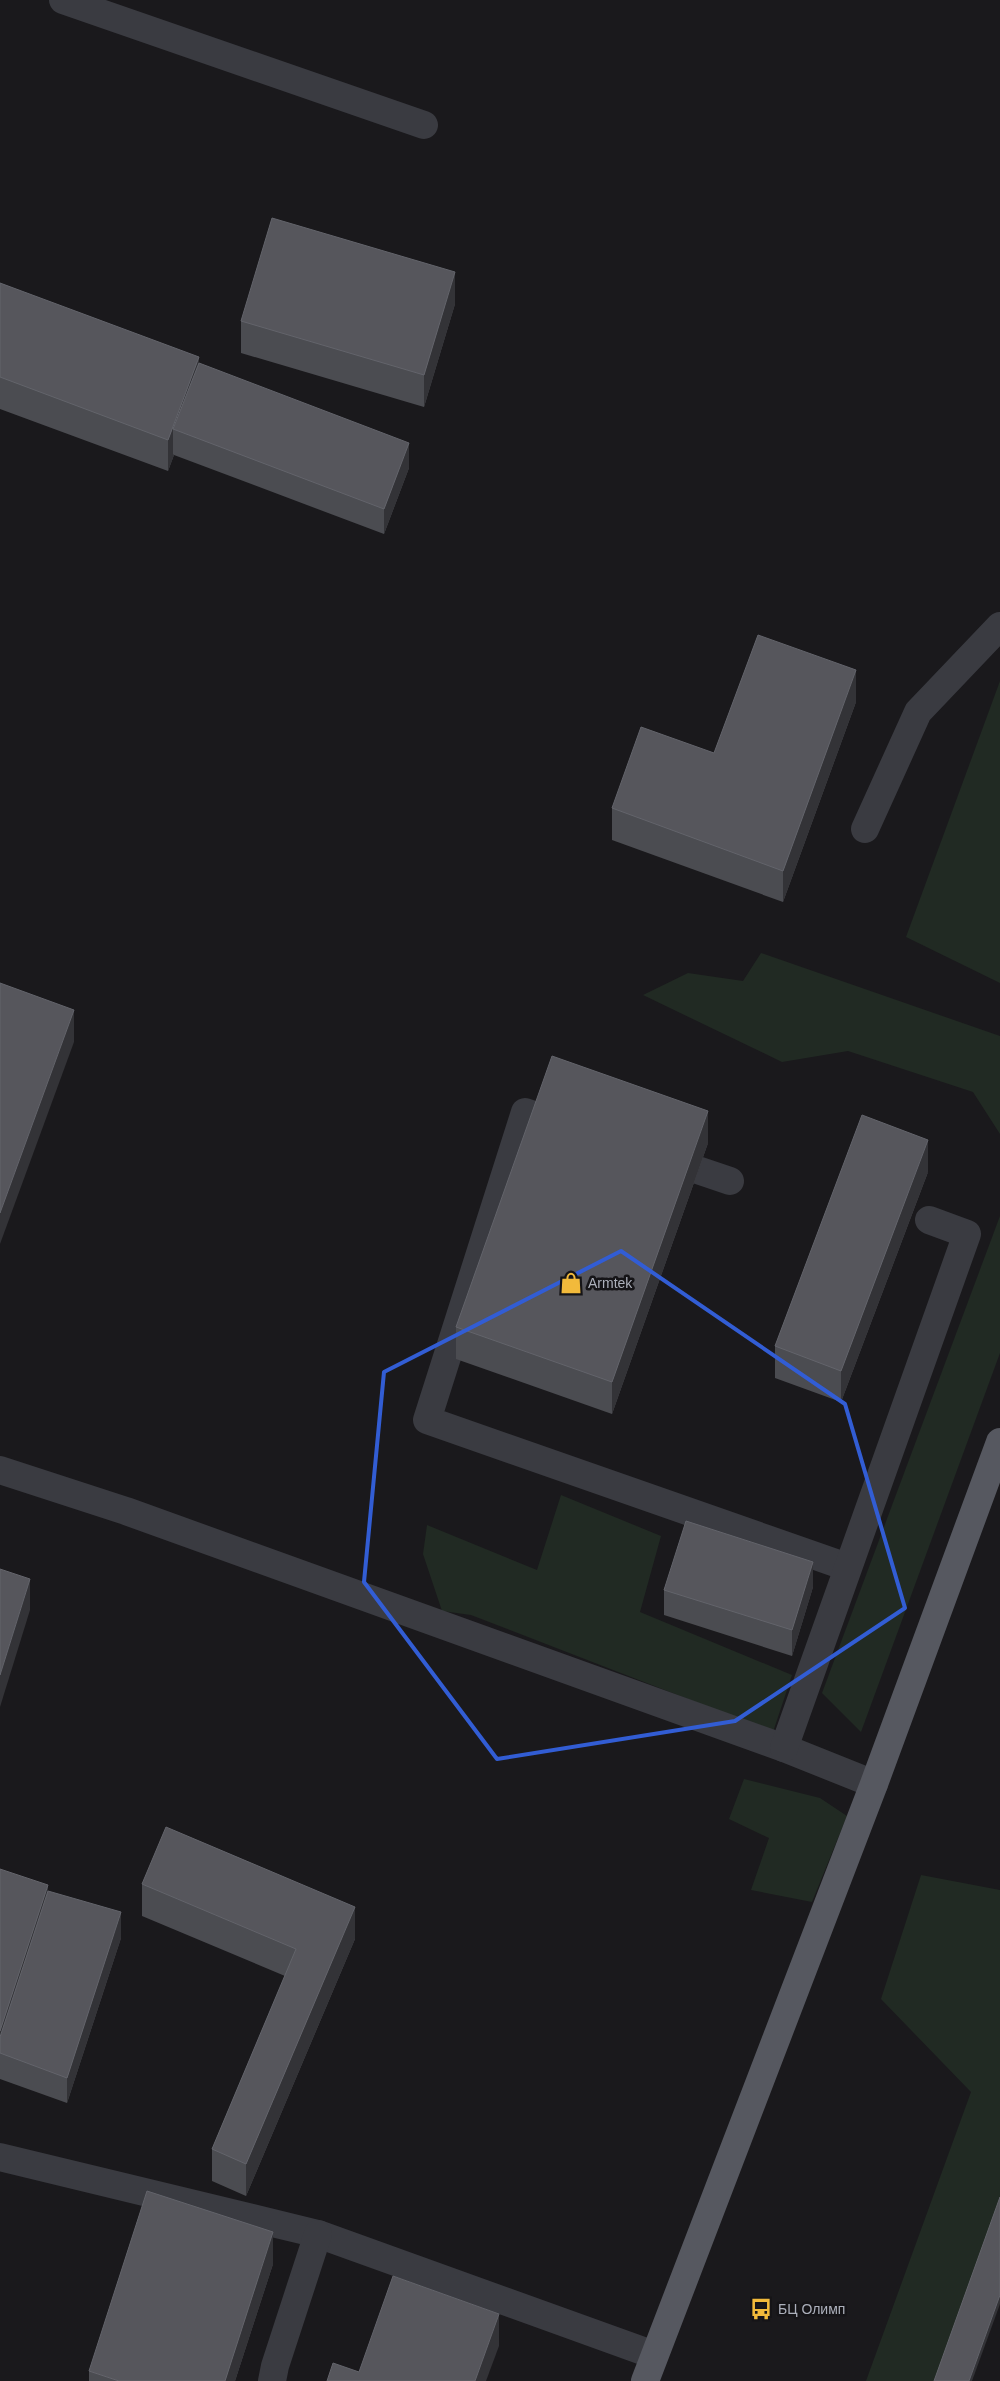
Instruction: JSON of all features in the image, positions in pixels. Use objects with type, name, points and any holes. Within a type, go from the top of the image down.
[{"type":"main road","points":[[645,2381],[874,1784],[1000,1442]]},
{"type":"street","points":[[63,0],[424,125]]},
{"type":"street","points":[[865,829],[918,712],[1000,626]]},
{"type":"street","points":[[590,1134],[525,1112],[427,1420],[847,1567]]},
{"type":"street","points":[[637,1149],[730,1181]]},
{"type":"street","points":[[784,1748],[967,1234],[929,1220]]},
{"type":"street","points":[[0,1470],[126,1511],[784,1748],[874,1784]]},
{"type":"street","points":[[0,2157],[318,2234],[654,2355]]},
{"type":"street","points":[[272,2381],[275,2366],[318,2234]]},
{"type":"highlighted area","points":[[621,1251],[845,1404],[905,1608],[735,1721],[497,1759],[364,1582],[384,1372]]},
{"type":"shaded area","points":[[1000,681],[1000,983],[906,937]]},
{"type":"shaded area","points":[[761,953],[1000,1036],[1000,1134],[973,1092],[848,1051],[782,1062],[643,995],[688,973],[743,981]]},
{"type":"shaded area","points":[[1000,1216],[1000,1353],[861,1732],[822,1693]]},
{"type":"shaded area","points":[[561,1495],[661,1536],[640,1612],[792,1675],[773,1732],[471,1615],[442,1611],[423,1554],[427,1525],[537,1570]]},
{"type":"shaded area","points":[[744,1779],[820,1798],[847,1816],[812,1902],[751,1890],[769,1838],[729,1819]]},
{"type":"shaded area","points":[[921,1875],[1000,1890],[1000,2206],[937,2381],[866,2381],[971,2092],[881,1999]]},
{"type":"building","points":[[272,218],[455,272],[424,375],[241,321]]},
{"type":"building","points":[[0,283],[199,357],[168,440],[0,377]]},
{"type":"building","points":[[199,363],[409,443],[384,509],[173,429]]},
{"type":"building","points":[[758,635],[856,670],[783,871],[612,808],[641,727],[714,753]]},
{"type":"building","points":[[0,983],[74,1010],[0,1213]]},
{"type":"building","points":[[552,1056],[708,1111],[612,1382],[456,1327]]},
{"type":"building","points":[[862,1115],[928,1140],[841,1371],[775,1346]]},
{"type":"building","points":[[686,1521],[813,1562],[792,1630],[664,1590]]},
{"type":"building","points":[[0,1569],[30,1579],[0,1675]]},
{"type":"building","points":[[166,1827],[355,1907],[246,2164],[212,2149],[296,1949],[142,1884]]},
{"type":"building","points":[[0,1869],[48,1885],[0,2031]]},
{"type":"building","points":[[48,1891],[121,1912],[67,2078],[0,2053],[0,2037]]},
{"type":"building","points":[[147,2191],[273,2232],[225,2381],[119,2381],[89,2371]]},
{"type":"building","points":[[1000,2197],[1000,2295],[969,2381],[934,2381]]},
{"type":"building","points":[[393,2276],[499,2314],[475,2381],[327,2381],[333,2363],[359,2372]]},
{"type":"place","name":"Armtek","points":[[571,1283]]},
{"type":"place","name":"БЦ Олимп","points":[[761,2309]]}]
